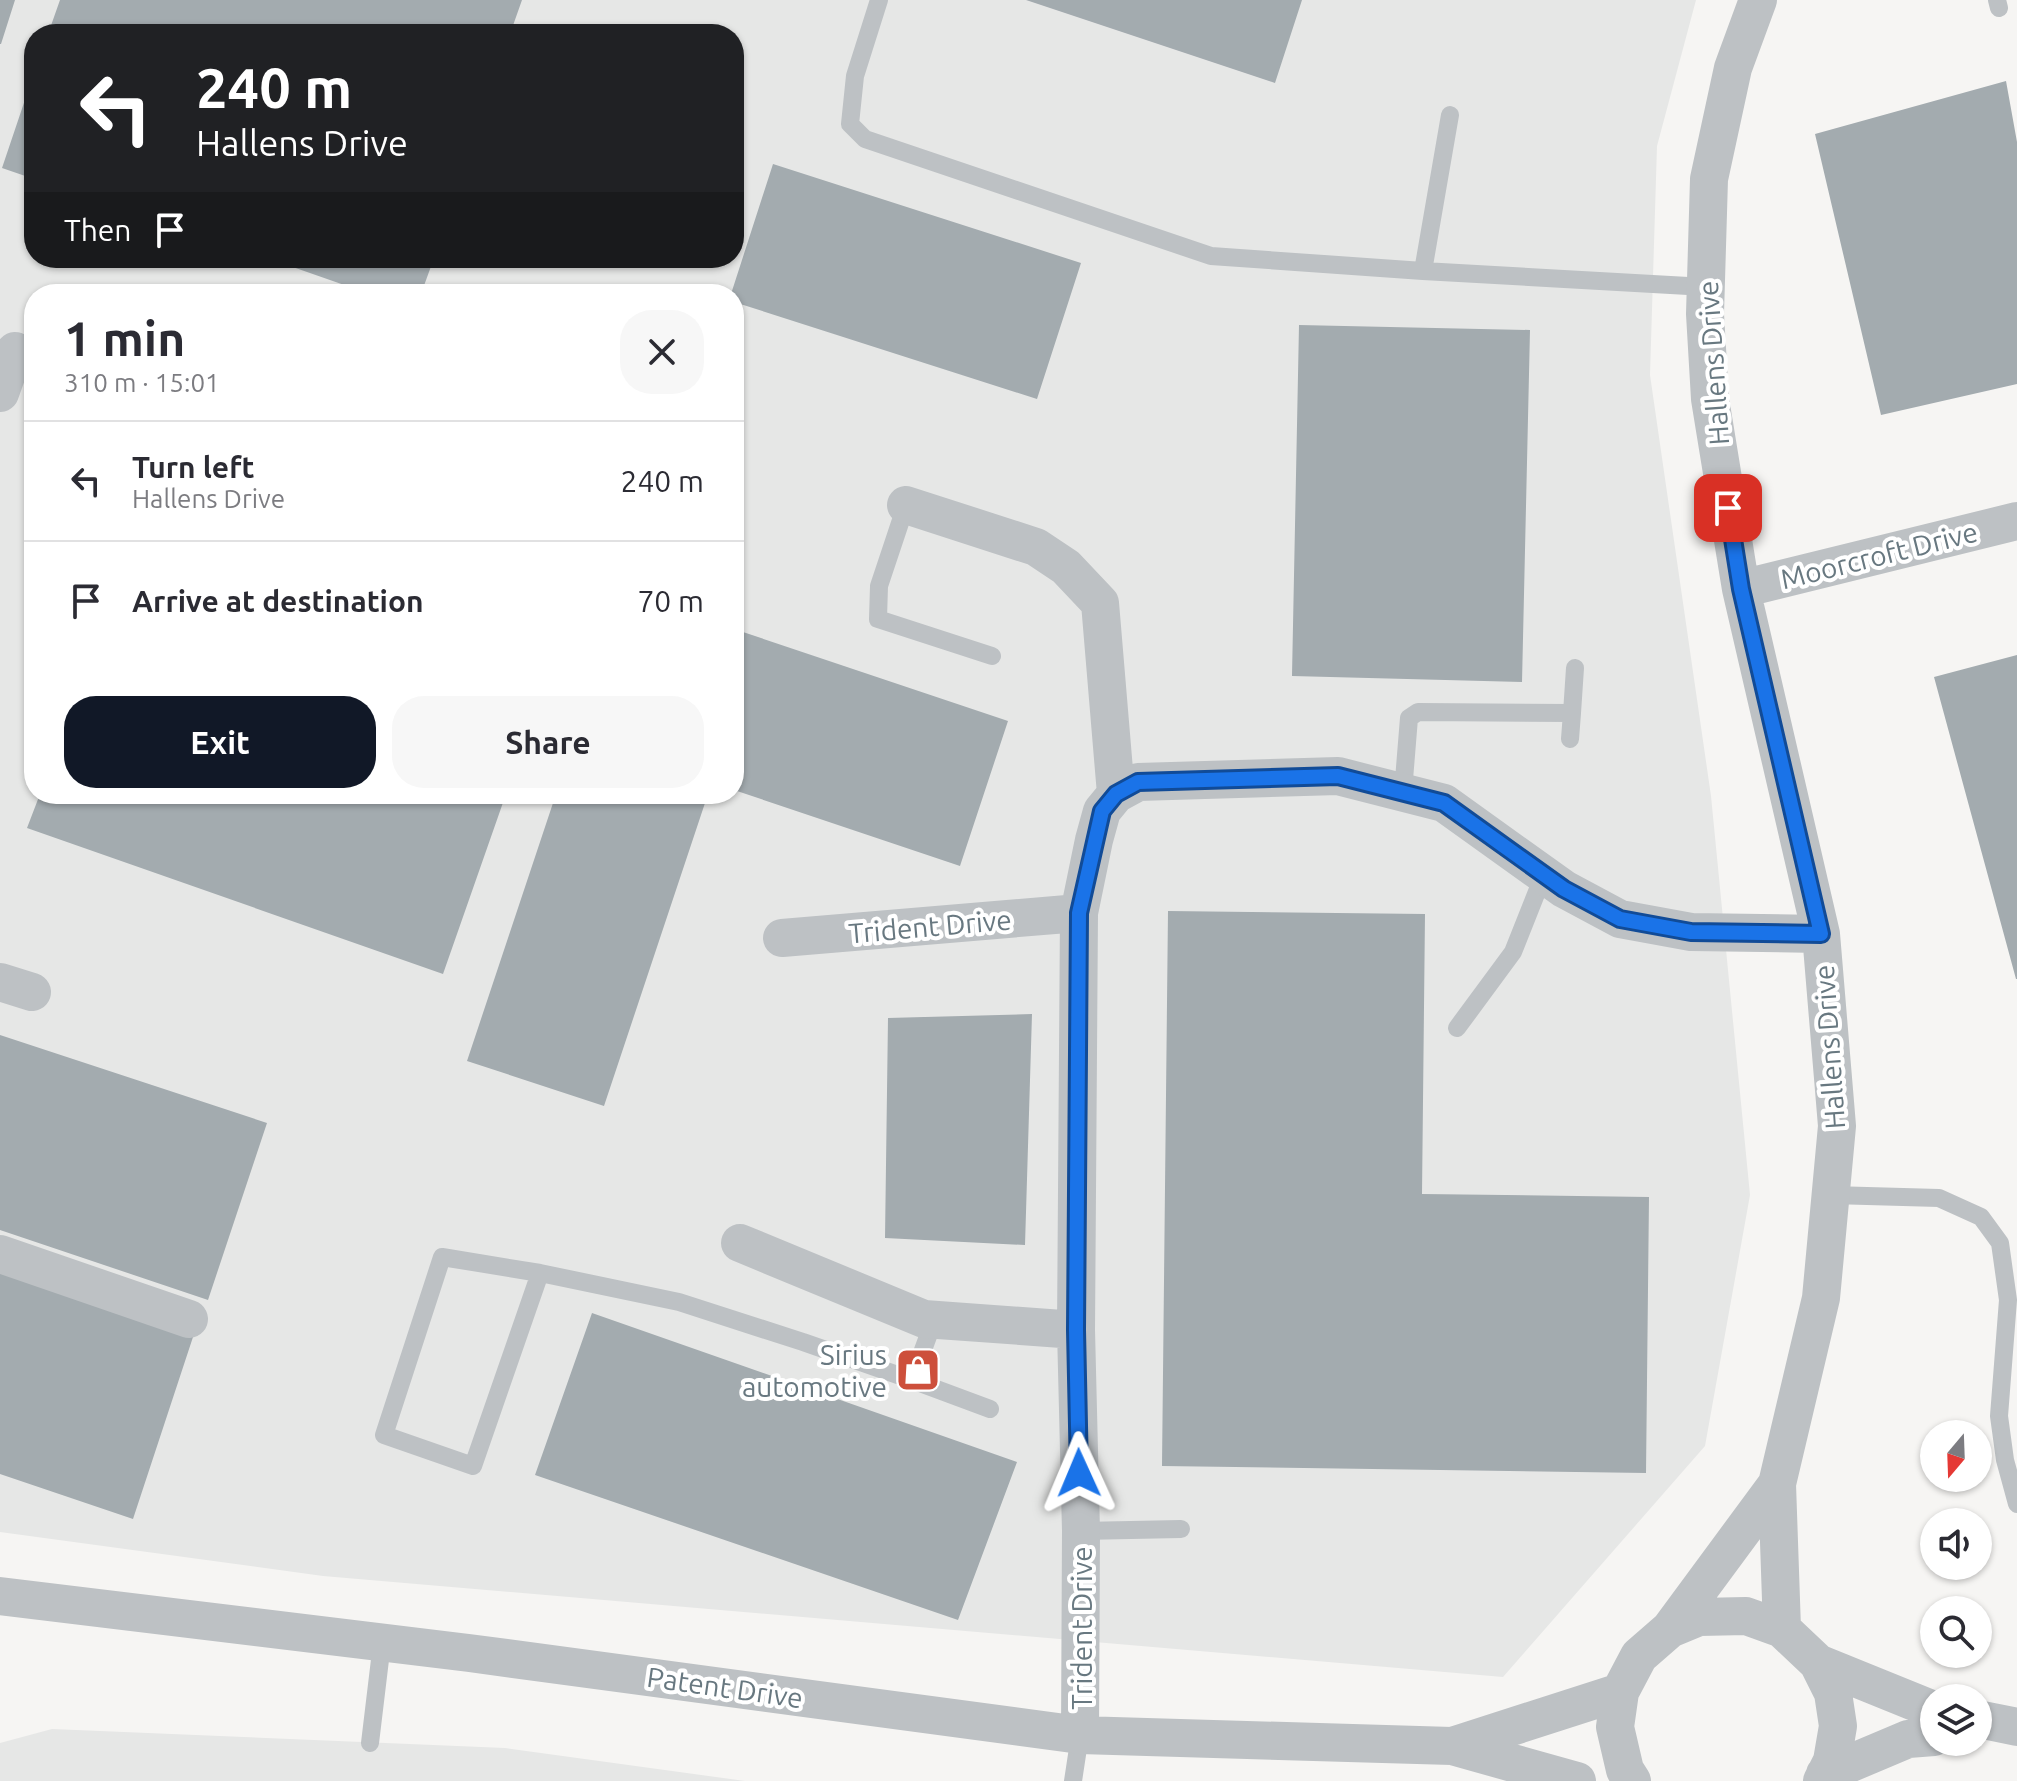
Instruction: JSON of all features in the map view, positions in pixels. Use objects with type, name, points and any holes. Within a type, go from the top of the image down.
[{"type":"street","name":"Hallens Drive","points":[[1758,0],[1733,68],[1709,179],[1705,314],[1710,399],[1741,589],[1821,934],[1837,1126],[1821,1298],[1777,1484],[1782,1629]]},
{"type":"street","points":[[0,393],[16,351]]},
{"type":"street","points":[[906,505],[1036,547],[1066,567],[1100,603],[1116,794],[1138,782],[1338,776],[1444,803],[1564,889],[1620,919],[1691,932],[1821,934]]},
{"type":"street","name":"Moorcroft Drive","points":[[1741,589],[2017,521]]},
{"type":"street","name":"Trident Drive","points":[[1080,1735],[1081,1531],[1076,1330],[1079,913],[1102,811],[1116,794]]},
{"type":"street","name":"Trident Drive","points":[[782,938],[1079,913]]},
{"type":"street","points":[[740,1243],[924,1319],[1076,1330]]},
{"type":"street","points":[[0,1254],[189,1319]]},
{"type":"street","name":"Hallens Drive","points":[[1670,1629],[1777,1484]]},
{"type":"street","name":"Patent Drive","points":[[0,1596],[469,1653],[1080,1735],[1452,1746],[1577,1781]]},
{"type":"street","points":[[1632,1781],[1625,1770],[1615,1727],[1620,1692],[1639,1656],[1670,1629],[1699,1617],[1746,1616],[1782,1629],[1818,1663],[1833,1693],[1838,1726],[1832,1761],[1824,1777]]},
{"type":"street","points":[[1818,1663],[1920,1704]]},
{"type":"street","name":"Patent Drive","points":[[1452,1746],[1620,1692]]},
{"type":"street","points":[[1992,1723],[2017,1729]]},
{"type":"street","points":[[1992,1732],[2017,1729]]},
{"type":"street","points":[[1824,1777],[1908,1739],[1920,1738]]},
{"type":"lane","points":[[879,0],[855,76],[850,124],[865,139],[1211,256],[1706,287]]},
{"type":"lane","points":[[1423,271],[1450,115]]},
{"type":"lane","points":[[906,505],[879,586],[878,619],[992,656]]},
{"type":"lane","points":[[1570,739],[1575,668]]},
{"type":"lane","points":[[1403,792],[1409,718],[1418,712],[1572,713]]},
{"type":"lane","points":[[1457,1028],[1513,952],[1544,874]]},
{"type":"lane","points":[[1831,1195],[1939,1198],[1981,1217],[2000,1243],[2008,1300],[1999,1416],[2005,1460],[2017,1504]]},
{"type":"lane","points":[[540,1273],[473,1466],[384,1435],[442,1257],[540,1273],[679,1302],[803,1342],[990,1409]]},
{"type":"lane","points":[[912,1380],[934,1320]]},
{"type":"lane","points":[[1081,1531],[1181,1529]]},
{"type":"lane","points":[[370,1743],[382,1643]]},
{"type":"lane","points":[[1073,1781],[1080,1735]]},
{"type":"shaded area","points":[[0,0],[1696,0],[1657,146],[1650,375],[1711,796],[1750,1195],[1705,1446],[1503,1677],[323,1576],[0,1532]]},
{"type":"shaded area","points":[[52,1729],[505,1748],[745,1781],[0,1781],[0,1743]]},
{"type":"building","points":[[0,0],[15,0],[1,44],[0,44]]},
{"type":"building","points":[[60,0],[522,0],[514,24],[52,24]]},
{"type":"building","points":[[1026,0],[1302,0],[1275,83]]},
{"type":"building","points":[[2006,81],[2017,142],[2017,384],[1881,415],[1815,134]]},
{"type":"building","points":[[24,103],[24,176],[2,168]]},
{"type":"building","points":[[773,164],[1081,263],[1037,399],[744,305],[744,284],[734,284],[739,268],[744,268],[744,254]]},
{"type":"building","points":[[296,268],[430,268],[425,284],[341,284]]},
{"type":"building","points":[[1299,325],[1530,330],[1522,682],[1292,676]]},
{"type":"building","points":[[744,632],[1008,721],[960,866],[744,793]]},
{"type":"building","points":[[2017,655],[2017,979],[2016,979],[1934,677]]},
{"type":"building","points":[[36,804],[502,804],[443,974],[27,828]]},
{"type":"building","points":[[553,804],[705,804],[604,1106],[467,1061]]},
{"type":"building","points":[[1168,911],[1425,914],[1422,1194],[1649,1197],[1646,1473],[1162,1466]]},
{"type":"building","points":[[1032,1014],[1025,1245],[885,1238],[888,1018]]},
{"type":"building","points":[[0,1035],[267,1123],[208,1300],[0,1230]]},
{"type":"building","points":[[0,1272],[193,1337],[133,1519],[0,1474]]},
{"type":"building","points":[[592,1313],[1017,1462],[958,1620],[535,1475]]},
{"type":"place","name":"Sirius automotive","points":[[918,1370]]},
{"type":"route","points":[[1079,1473],[1076,1330],[1079,913],[1102,811],[1116,794],[1138,782],[1338,776],[1444,803],[1564,889],[1620,919],[1691,932],[1821,934],[1741,589],[1728,508]]}]
